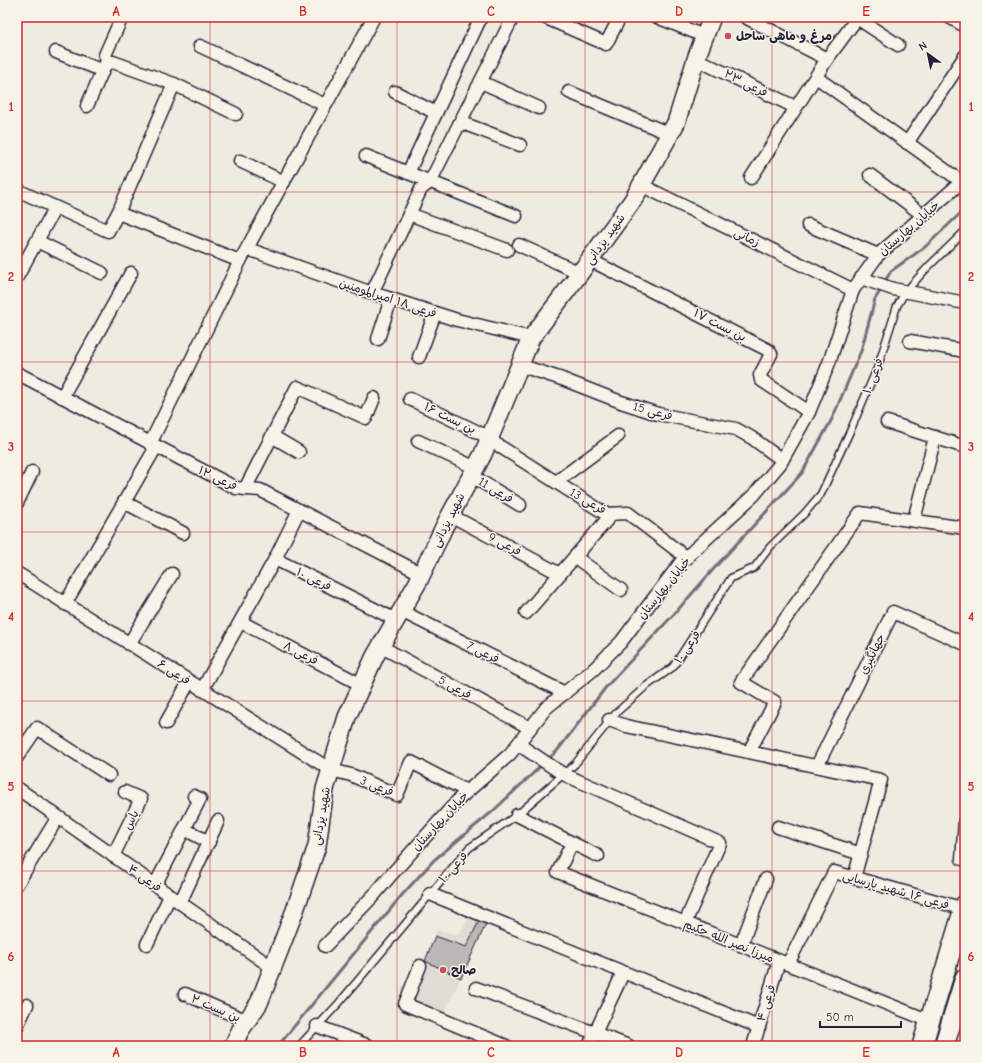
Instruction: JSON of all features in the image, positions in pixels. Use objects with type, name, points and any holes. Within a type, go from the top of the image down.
[{"type":"main road","points":[[922,1046],[964,907]]},
{"type":"main road","points":[[944,1046],[965,978]]},
{"type":"street","points":[[87,106],[105,67],[105,55],[122,17]]},
{"type":"street","points":[[65,604],[124,502],[153,446],[240,261],[248,249],[325,104],[374,17]]},
{"type":"street","points":[[408,173],[481,17]]},
{"type":"street","points":[[372,293],[421,188],[430,182],[513,17]]},
{"type":"street","points":[[544,17],[606,44],[620,17]]},
{"type":"street","points":[[657,17],[704,36]]},
{"type":"street","name":"شهید یزدانی","points":[[241,1046],[240,1031],[259,1004],[310,868],[317,846],[325,790],[348,717],[362,685],[380,646],[422,574],[450,516],[474,472],[532,338],[633,200],[676,123],[696,59],[712,17]]},
{"type":"street","points":[[745,17],[827,59]]},
{"type":"street","points":[[949,17],[965,26]]},
{"type":"street","points":[[751,178],[795,107],[857,18],[898,45]]},
{"type":"street","points":[[200,46],[325,104]]},
{"type":"street","points":[[56,52],[105,67],[113,62],[174,84],[236,114]]},
{"type":"street","points":[[907,144],[965,56]]},
{"type":"street","name":"فرعی ۲۳","points":[[696,59],[795,107]]},
{"type":"street","points":[[816,77],[907,144],[964,180]]},
{"type":"street","points":[[480,82],[539,108]]},
{"type":"street","points":[[17,190],[108,231],[118,213],[174,84]]},
{"type":"street","points":[[395,92],[436,113]]},
{"type":"street","points":[[569,92],[670,134]]},
{"type":"street","points":[[460,122],[520,145]]},
{"type":"street","points":[[366,156],[516,216]]},
{"type":"street","points":[[240,161],[284,182]]},
{"type":"street","points":[[870,175],[923,215]]},
{"type":"street","name":"خیابان بهارستان","points":[[325,946],[375,894],[467,791],[510,754],[546,708],[594,669],[621,642],[681,562],[754,495],[780,464],[809,412],[829,363],[853,290],[867,280],[878,255],[964,180]]},
{"type":"street","name":"زمانی","points":[[641,185],[853,290]]},
{"type":"street","points":[[17,277],[55,208]]},
{"type":"street","points":[[118,213],[240,261]]},
{"type":"street","points":[[409,214],[507,250]]},
{"type":"street","points":[[808,225],[878,255]]},
{"type":"street","points":[[37,241],[102,273]]},
{"type":"street","points":[[519,245],[585,267]]},
{"type":"street","name":"فرعی ۱۸ امیرالمومنین","points":[[248,249],[372,293],[457,320],[532,338]]},
{"type":"street","name":"بن بست ۱۷","points":[[585,267],[768,350],[771,354],[760,375],[761,380],[809,412]]},
{"type":"street","points":[[62,397],[131,273]]},
{"type":"street","points":[[867,280],[893,289],[965,303]]},
{"type":"street","points":[[378,339],[391,299]]},
{"type":"street","points":[[419,356],[435,313]]},
{"type":"street","points":[[910,341],[965,351]]},
{"type":"street","name":"فرعی 15","points":[[520,365],[658,414],[736,429],[752,438],[782,460]]},
{"type":"street","name":"فرعی ۱۲","points":[[17,372],[153,446],[236,488],[260,490],[422,574]]},
{"type":"street","points":[[245,489],[297,387],[366,418],[374,398]]},
{"type":"street","name":"بن بست ۱۶","points":[[410,399],[490,438]]},
{"type":"street","points":[[887,422],[965,447]]},
{"type":"street","points":[[272,436],[299,452]]},
{"type":"street","points":[[556,482],[618,436]]},
{"type":"street","name":"فرعی 13","points":[[490,438],[496,444],[606,514],[628,513],[687,558]]},
{"type":"street","points":[[914,520],[935,438]]},
{"type":"street","name":"فرعی 11","points":[[418,441],[474,472],[520,505]]},
{"type":"street","points":[[17,503],[32,472]]},
{"type":"street","points":[[124,502],[183,533]]},
{"type":"street","points":[[202,690],[275,559],[299,510]]},
{"type":"street","points":[[748,752],[775,702],[741,682],[860,513],[965,528]]},
{"type":"street","points":[[526,613],[612,514]]},
{"type":"street","name":"فرعی 9","points":[[450,516],[560,574]]},
{"type":"street","points":[[575,557],[621,590]]},
{"type":"street","name":"فرعی ۱۰","points":[[275,559],[398,616]]},
{"type":"street","name":"فرعی ۶","points":[[17,574],[331,770]]},
{"type":"street","points":[[129,644],[172,574]]},
{"type":"street","name":"جهانگیری","points":[[817,766],[893,612],[965,644]]},
{"type":"street","name":"فرعی 7","points":[[398,616],[565,693]]},
{"type":"street","name":"فرعی ۸","points":[[241,622],[362,685]]},
{"type":"street","name":"فرعی 5","points":[[380,646],[530,728]]},
{"type":"street","points":[[166,723],[189,682]]},
{"type":"street","points":[[609,720],[626,726],[881,780],[854,878]]},
{"type":"street","points":[[17,757],[37,728],[109,775]]},
{"type":"street","points":[[518,744],[560,773],[720,843],[685,923]]},
{"type":"street","name":"فرعی 3","points":[[331,770],[351,775],[397,795],[411,762],[467,791]]},
{"type":"street","name":"فرعی ۴","points":[[17,788],[273,968]]},
{"type":"street","name":"یاس","points":[[113,856],[140,799],[125,792]]},
{"type":"street","points":[[155,885],[200,799],[194,796]]},
{"type":"street","points":[[517,815],[598,856]]},
{"type":"street","points":[[17,884],[58,817]]},
{"type":"street","points":[[965,821],[962,859],[965,859]]},
{"type":"street","points":[[147,944],[175,899],[218,822]]},
{"type":"street","points":[[778,827],[861,854]]},
{"type":"street","points":[[184,829],[208,842]]},
{"type":"street","name":"میرزا نصر الله حکیم","points":[[572,843],[558,872],[930,1021]]},
{"type":"street","name":"فرعی ۱۶ شهید پارسایی","points":[[784,962],[834,872],[964,907]]},
{"type":"street","points":[[741,945],[766,879]]},
{"type":"street","points":[[430,894],[759,1027]]},
{"type":"street","name":"فرعی ۴","points":[[753,1046],[784,962]]},
{"type":"street","points":[[420,966],[405,1004],[506,1046]]},
{"type":"street","points":[[589,1046],[623,972]]},
{"type":"street","points":[[476,988],[629,1046]]},
{"type":"street","name":"بن بست ۲","points":[[185,994],[247,1021]]},
{"type":"street","points":[[241,1046],[252,1029],[259,1004]]},
{"type":"street","points":[[17,1026],[27,1005]]},
{"type":"street","points":[[317,1026],[369,1046]]},
{"type":"lane","name":"فرعی ۱۰","points":[[299,1046],[339,1003],[469,848],[517,815],[560,773],[575,764],[616,713],[645,687],[673,667],[730,578],[754,568],[770,547],[804,514],[820,494],[852,428],[878,366],[897,306],[906,291],[965,231]]},
{"type":"shaded area","name":"صالح","points":[[470,917],[486,924],[443,1016],[408,1002],[437,930],[458,935]]},
{"type":"building","points":[[479,921],[486,924],[461,978],[425,961],[435,936],[466,947]]},
{"type":"waterway","points":[[884,283],[891,271],[925,247],[965,209]]},
{"type":"waterway","points":[[547,760],[557,751],[606,687],[802,473],[832,419],[861,351],[875,299],[882,288]]},
{"type":"waterway","points":[[278,1046],[402,895],[434,860],[493,811],[543,764]]},
{"type":"place","name":"مرغ و ماهی ساحل","points":[[728,36]]},
{"type":"place","name":"صالح","points":[[443,970]]}]
